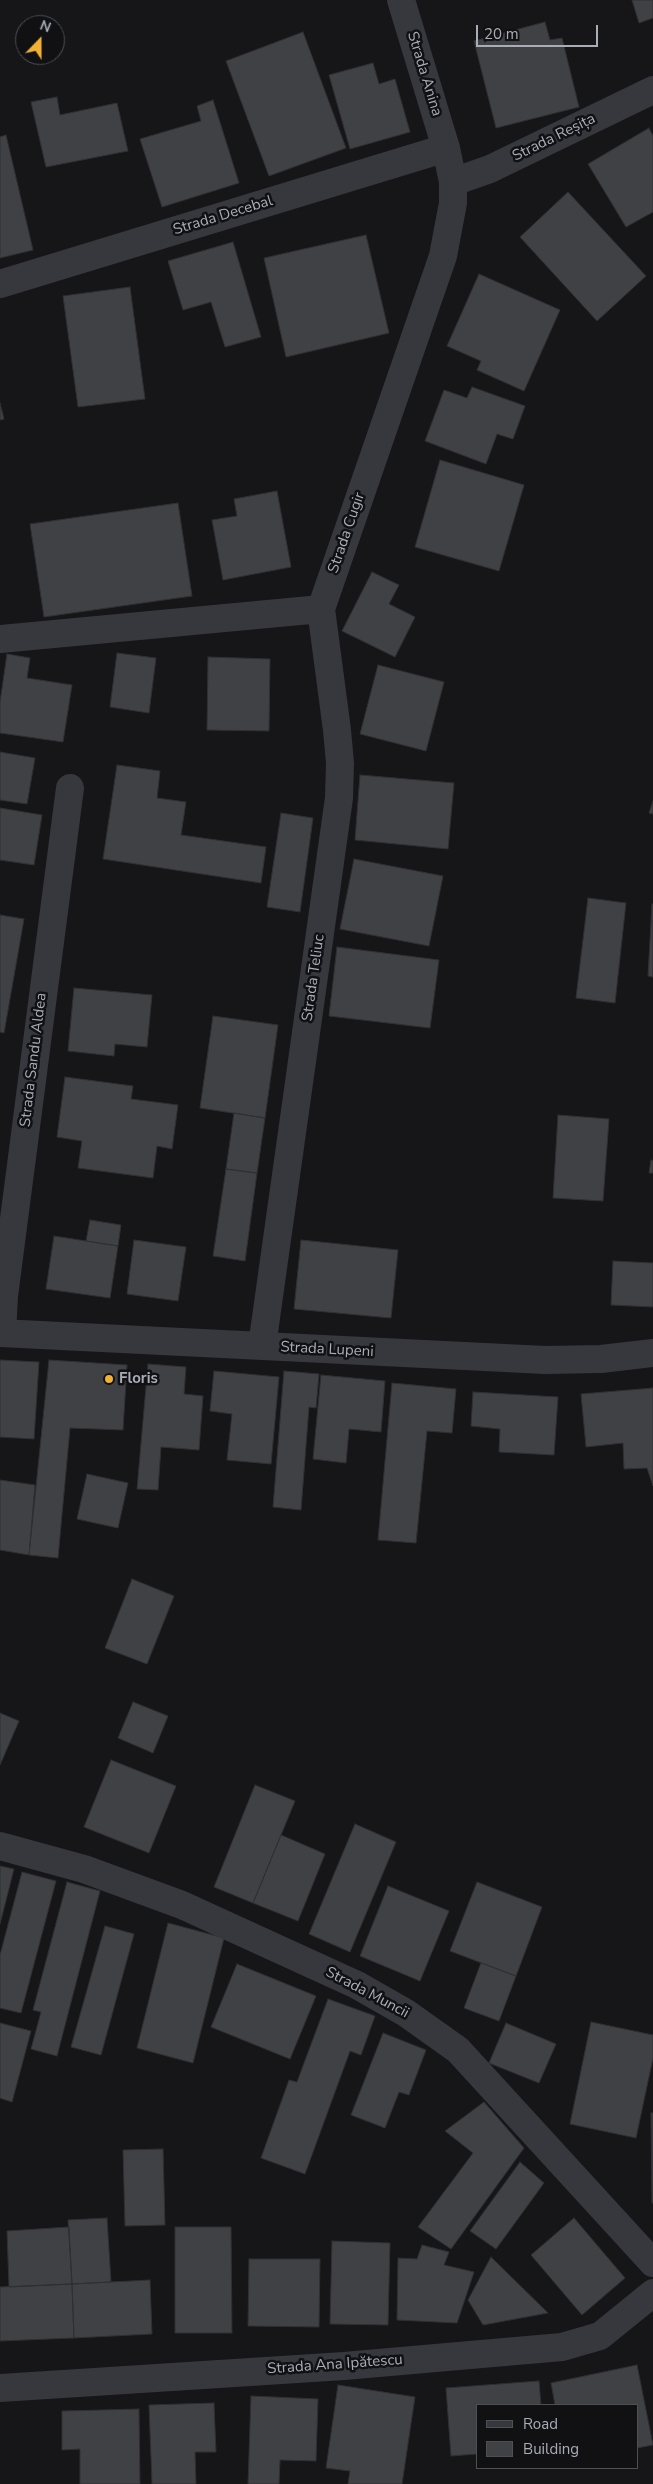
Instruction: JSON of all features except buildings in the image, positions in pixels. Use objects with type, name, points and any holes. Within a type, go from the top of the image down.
[{"type":"street","name":"Strada Anina","points":[[401,0],[446,148]]},
{"type":"street","name":"Strada Reșița","points":[[453,182],[490,169],[653,90]]},
{"type":"street","name":"Strada Cugir","points":[[321,609],[443,256],[454,203],[453,182],[446,148]]},
{"type":"street","name":"Strada Decebal","points":[[0,284],[446,148]]},
{"type":"street","points":[[0,639],[321,609]]},
{"type":"street","name":"Strada Teliuc","points":[[262,1346],[339,798],[337,738],[321,609]]},
{"type":"street","name":"Strada Sandu Aldea","points":[[1,1333],[4,1296],[70,788]]},
{"type":"street","name":"Strada Lupeni","points":[[1,1333],[545,1360],[601,1359],[653,1353]]},
{"type":"street","name":"Strada Muncii","points":[[0,1846],[84,1870],[182,1905],[357,1985],[406,2013],[458,2050],[653,2263]]},
{"type":"street","name":"Strada Ana Ipătescu","points":[[0,2388],[344,2366],[562,2347],[600,2336],[653,2293]]},
{"type":"place","name":"Floris","points":[[109,1379]]}]
